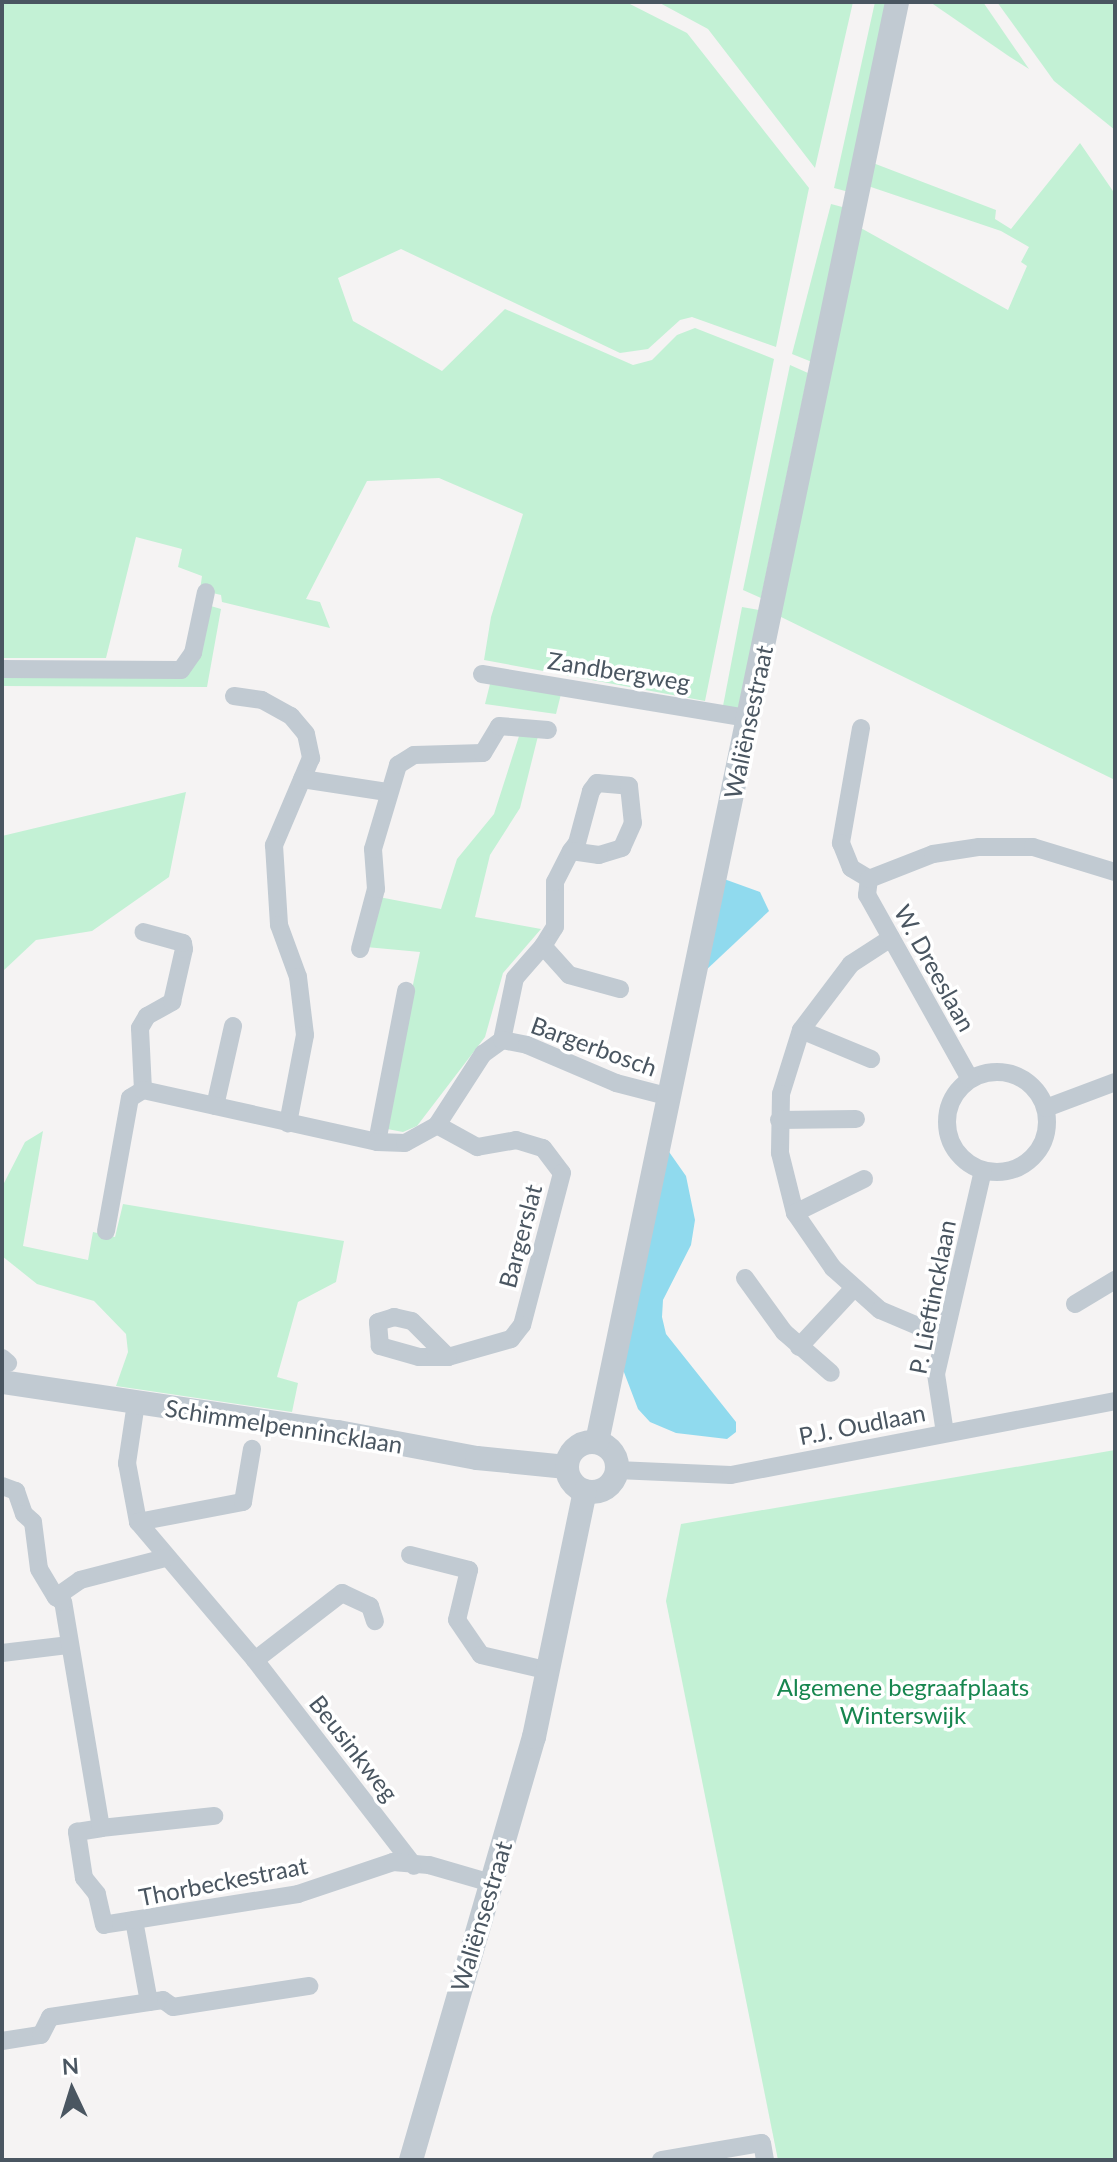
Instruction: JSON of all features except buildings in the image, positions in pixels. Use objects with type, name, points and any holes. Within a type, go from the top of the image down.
[{"type":"street","name":"Waliënsestraat","points":[[597,1442],[897,2]]},
{"type":"street","points":[[2,669],[181,670],[193,653],[206,592]]},
{"type":"street","name":"Zandbergweg","points":[[482,674],[749,718]]},
{"type":"street","points":[[234,696],[262,700],[291,716],[306,734],[311,758],[274,845],[279,925],[298,977],[305,1035],[288,1123]]},
{"type":"street","points":[[360,949],[376,889],[373,849],[392,773],[414,755],[483,753],[499,726],[548,730]]},
{"type":"street","name":"W. Dreeslaan","points":[[861,728],[841,843],[851,868],[869,879],[867,895],[970,1079]]},
{"type":"street","points":[[302,779],[387,792]]},
{"type":"street","points":[[869,879],[933,854],[979,847],[1033,847],[1115,872]]},
{"type":"street","points":[[571,851],[555,882],[555,927],[543,946],[569,975],[620,989]]},
{"type":"street","points":[[143,932],[183,943],[184,949],[172,1002],[147,1016],[140,1028],[143,1090]]},
{"type":"street","points":[[891,938],[851,964],[801,1030],[781,1094],[780,1153],[795,1213],[815,1247],[853,1289],[910,1326],[944,1337]]},
{"type":"street","name":"Bargerbosch","points":[[437,1125],[483,1054],[502,1040],[515,978],[543,946]]},
{"type":"street","points":[[377,1142],[406,991]]},
{"type":"street","points":[[215,1106],[233,1026]]},
{"type":"street","points":[[801,1030],[871,1059]]},
{"type":"street","name":"Bargerbosch","points":[[502,1040],[527,1045],[616,1083],[670,1097]]},
{"type":"street","points":[[1006,1072],[1037,1091],[1046,1108],[1047,1129],[1039,1149],[1024,1165],[1004,1172],[983,1171],[965,1162],[946,1129],[947,1110],[970,1079],[1006,1072]]},
{"type":"street","points":[[1046,1108],[1115,1082]]},
{"type":"street","points":[[106,1231],[130,1098],[143,1090],[377,1142],[405,1143],[437,1125]]},
{"type":"street","points":[[779,1120],[856,1119]]},
{"type":"street","name":"Bargerslat","points":[[437,1125],[477,1147],[516,1140],[543,1148],[562,1173],[522,1325],[511,1339],[496,1346],[448,1357]]},
{"type":"street","name":"P. Lieftincklaan","points":[[945,1433],[936,1374],[983,1171]]},
{"type":"street","points":[[795,1213],[864,1179]]},
{"type":"street","points":[[745,1278],[799,1347],[831,1373]]},
{"type":"street","points":[[1075,1304],[1115,1280]]},
{"type":"street","points":[[799,1347],[853,1289]]},
{"type":"street","name":"Schimmelpennincklaan","points":[[4,1368],[136,1403],[338,1432],[477,1458],[567,1467]]},
{"type":"street","name":"P.J. Oudlaan","points":[[617,1470],[731,1475],[1115,1401]]},
{"type":"street","points":[[136,1403],[127,1463],[138,1522],[243,1502],[252,1449]]},
{"type":"street","points":[[597,1442],[613,1452],[617,1470],[602,1490],[585,1491],[569,1478],[567,1467],[579,1445],[597,1442]]},
{"type":"street","points":[[3,1486],[16,1491],[24,1514],[33,1522],[39,1569],[56,1597],[63,1602],[101,1828]]},
{"type":"street","name":"Waliënsestraat","points":[[411,2160],[534,1737],[545,1670],[585,1491]]},
{"type":"street","name":"Beusinkweg","points":[[138,1522],[165,1558],[255,1660],[414,1866]]},
{"type":"street","points":[[410,1555],[469,1570],[457,1620],[481,1655],[545,1670]]},
{"type":"street","points":[[56,1597],[80,1580],[165,1558]]},
{"type":"street","points":[[255,1660],[342,1593],[370,1606],[375,1621]]},
{"type":"street","points":[[2,1653],[68,1645]]},
{"type":"street","points":[[134,1920],[104,1925],[97,1894],[84,1878],[77,1832],[214,1816]]},
{"type":"street","name":"Thorbeckestraat","points":[[149,2002],[134,1920],[298,1894],[393,1862],[429,1865],[491,1883]]},
{"type":"street","points":[[2,2041],[41,2035],[50,2017],[163,2000],[173,2007],[309,1986]]},
{"type":"street","points":[[661,2160],[764,2151]]},
{"type":"green space","points":[[2,2],[626,2],[687,33],[809,188],[776,347],[692,317],[680,320],[648,349],[620,353],[401,249],[338,278],[353,321],[442,371],[505,309],[633,365],[652,360],[677,335],[695,328],[774,359],[705,701],[484,660],[491,617],[523,514],[439,478],[367,481],[306,599],[320,602],[330,628],[222,602],[221,595],[200,590],[202,576],[178,567],[182,549],[136,537],[106,658],[2,658]]},
{"type":"green space","points":[[658,2],[853,2],[815,168],[708,29]]},
{"type":"green space","points":[[875,2],[889,2],[849,192],[834,188]]},
{"type":"green space","points":[[930,2],[983,2],[1029,69],[1010,57]]},
{"type":"green space","points":[[997,2],[1115,2],[1115,130],[1054,81]]},
{"type":"green space","points":[[1080,143],[1115,194],[1115,780],[779,616],[859,227],[1008,310],[1027,266],[1021,262],[1029,247],[1001,231],[868,186],[873,163],[996,210],[995,219],[1011,229]]},
{"type":"green space","points":[[831,204],[846,208],[812,362],[792,354]]},
{"type":"green space","points":[[790,365],[808,373],[761,598],[743,590]]},
{"type":"green space","points":[[204,604],[221,609],[207,687],[2,686],[2,671],[181,670]]},
{"type":"green space","points":[[742,607],[759,610],[738,709],[723,706]]},
{"type":"green space","points":[[490,684],[561,694],[556,714],[485,704]]},
{"type":"green space","points":[[520,733],[538,736],[520,808],[490,855],[475,917],[541,929],[503,973],[485,1037],[417,1126],[403,1132],[382,1128],[420,952],[366,947],[379,897],[441,909],[457,859],[494,814]]},
{"type":"green space","points":[[186,792],[169,877],[92,931],[36,940],[2,972],[2,836]]},
{"type":"green space","points":[[43,1131],[23,1246],[88,1260],[93,1232],[115,1237],[123,1204],[344,1241],[336,1282],[298,1302],[277,1377],[298,1383],[292,1412],[116,1386],[128,1352],[126,1334],[94,1301],[37,1284],[2,1256],[2,1187],[25,1142]]},
{"type":"green space","name":"Algemene begraafplaats Winterswijk","points":[[1115,1450],[1115,2160],[778,2160],[666,1601],[681,1524]]},
{"type":"water","points":[[724,879],[760,892],[769,911],[704,972]]},
{"type":"water","points":[[667,1149],[686,1176],[695,1220],[691,1245],[663,1300],[662,1317],[666,1334],[736,1422],[736,1432],[727,1439],[676,1433],[650,1422],[638,1409],[622,1367]]}]
